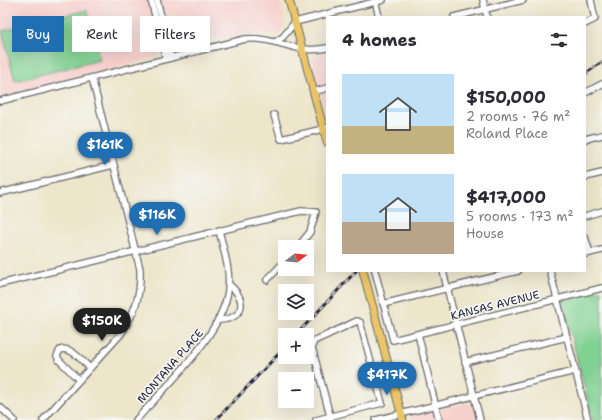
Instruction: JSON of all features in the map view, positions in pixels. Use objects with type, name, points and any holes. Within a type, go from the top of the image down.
[{"type":"main road","points":[[289,0],[313,92],[325,128]]},
{"type":"main road","points":[[363,272],[402,417]]},
{"type":"street","points":[[151,0],[168,58]]},
{"type":"street","points":[[157,0],[168,58]]},
{"type":"street","points":[[275,42],[283,37],[295,22],[383,0]]},
{"type":"street","points":[[483,0],[487,16]]},
{"type":"street","points":[[458,16],[523,0]]},
{"type":"street","points":[[586,24],[595,19],[591,0]]},
{"type":"street","points":[[375,1],[379,16]]},
{"type":"street","points":[[0,101],[245,39],[263,38],[302,50],[326,48]]},
{"type":"street","points":[[43,420],[120,334],[130,320],[140,291],[140,276],[135,251],[92,78]]},
{"type":"street","points":[[586,92],[602,84]]},
{"type":"street","points":[[313,92],[326,88]]},
{"type":"street","points":[[274,115],[281,139],[325,128]]},
{"type":"street","points":[[586,140],[602,135]]},
{"type":"street","points":[[0,193],[113,165]]},
{"type":"street","points":[[586,177],[602,173]]},
{"type":"street","points":[[0,284],[301,211],[316,212],[311,229],[303,240]]},
{"type":"street","points":[[586,216],[602,211]]},
{"type":"street","name":"MONTANA PLACE","points":[[136,420],[200,348],[219,320],[226,303],[228,271],[218,230]]},
{"type":"street","points":[[587,253],[602,250]]},
{"type":"street","points":[[267,280],[278,268]]},
{"type":"street","points":[[375,272],[383,304],[514,272]]},
{"type":"street","points":[[443,272],[480,420]]},
{"type":"street","points":[[550,272],[588,420]]},
{"type":"street","points":[[219,320],[232,318],[237,315],[241,305],[239,294],[228,284]]},
{"type":"street","name":"KANSAS AVENUE","points":[[383,304],[394,340],[602,288]]},
{"type":"street","points":[[316,420],[330,418],[382,403],[360,322],[357,321],[312,343],[330,418]]},
{"type":"street","points":[[418,334],[439,420]]},
{"type":"street","points":[[465,362],[567,337]]},
{"type":"street","points":[[79,380],[58,360],[57,356],[60,350],[66,349],[71,351],[90,368]]},
{"type":"street","points":[[376,420],[402,417],[436,406],[576,371]]},
{"type":"street","points":[[0,407],[14,420]]},
{"type":"shaded area","points":[[0,0],[280,0],[285,25],[281,32],[276,35],[251,34],[210,40],[210,16],[140,16],[140,52],[161,52],[157,57],[0,97]]},
{"type":"shaded area","points":[[326,52],[326,113],[312,60],[315,56]]},
{"type":"shaded area","points":[[466,403],[472,404],[476,420],[411,420],[414,416]]},
{"type":"green space","points":[[87,10],[89,16],[72,16],[72,52],[98,52],[100,60],[15,81],[2,31],[12,29],[12,52],[64,52],[64,16],[63,16]]},
{"type":"green space","points":[[602,290],[602,420],[593,420],[562,300]]},
{"type":"railway","points":[[586,73],[602,62]]},
{"type":"railway","points":[[303,328],[355,272]]},
{"type":"railway","points":[[216,420],[278,354]]}]
